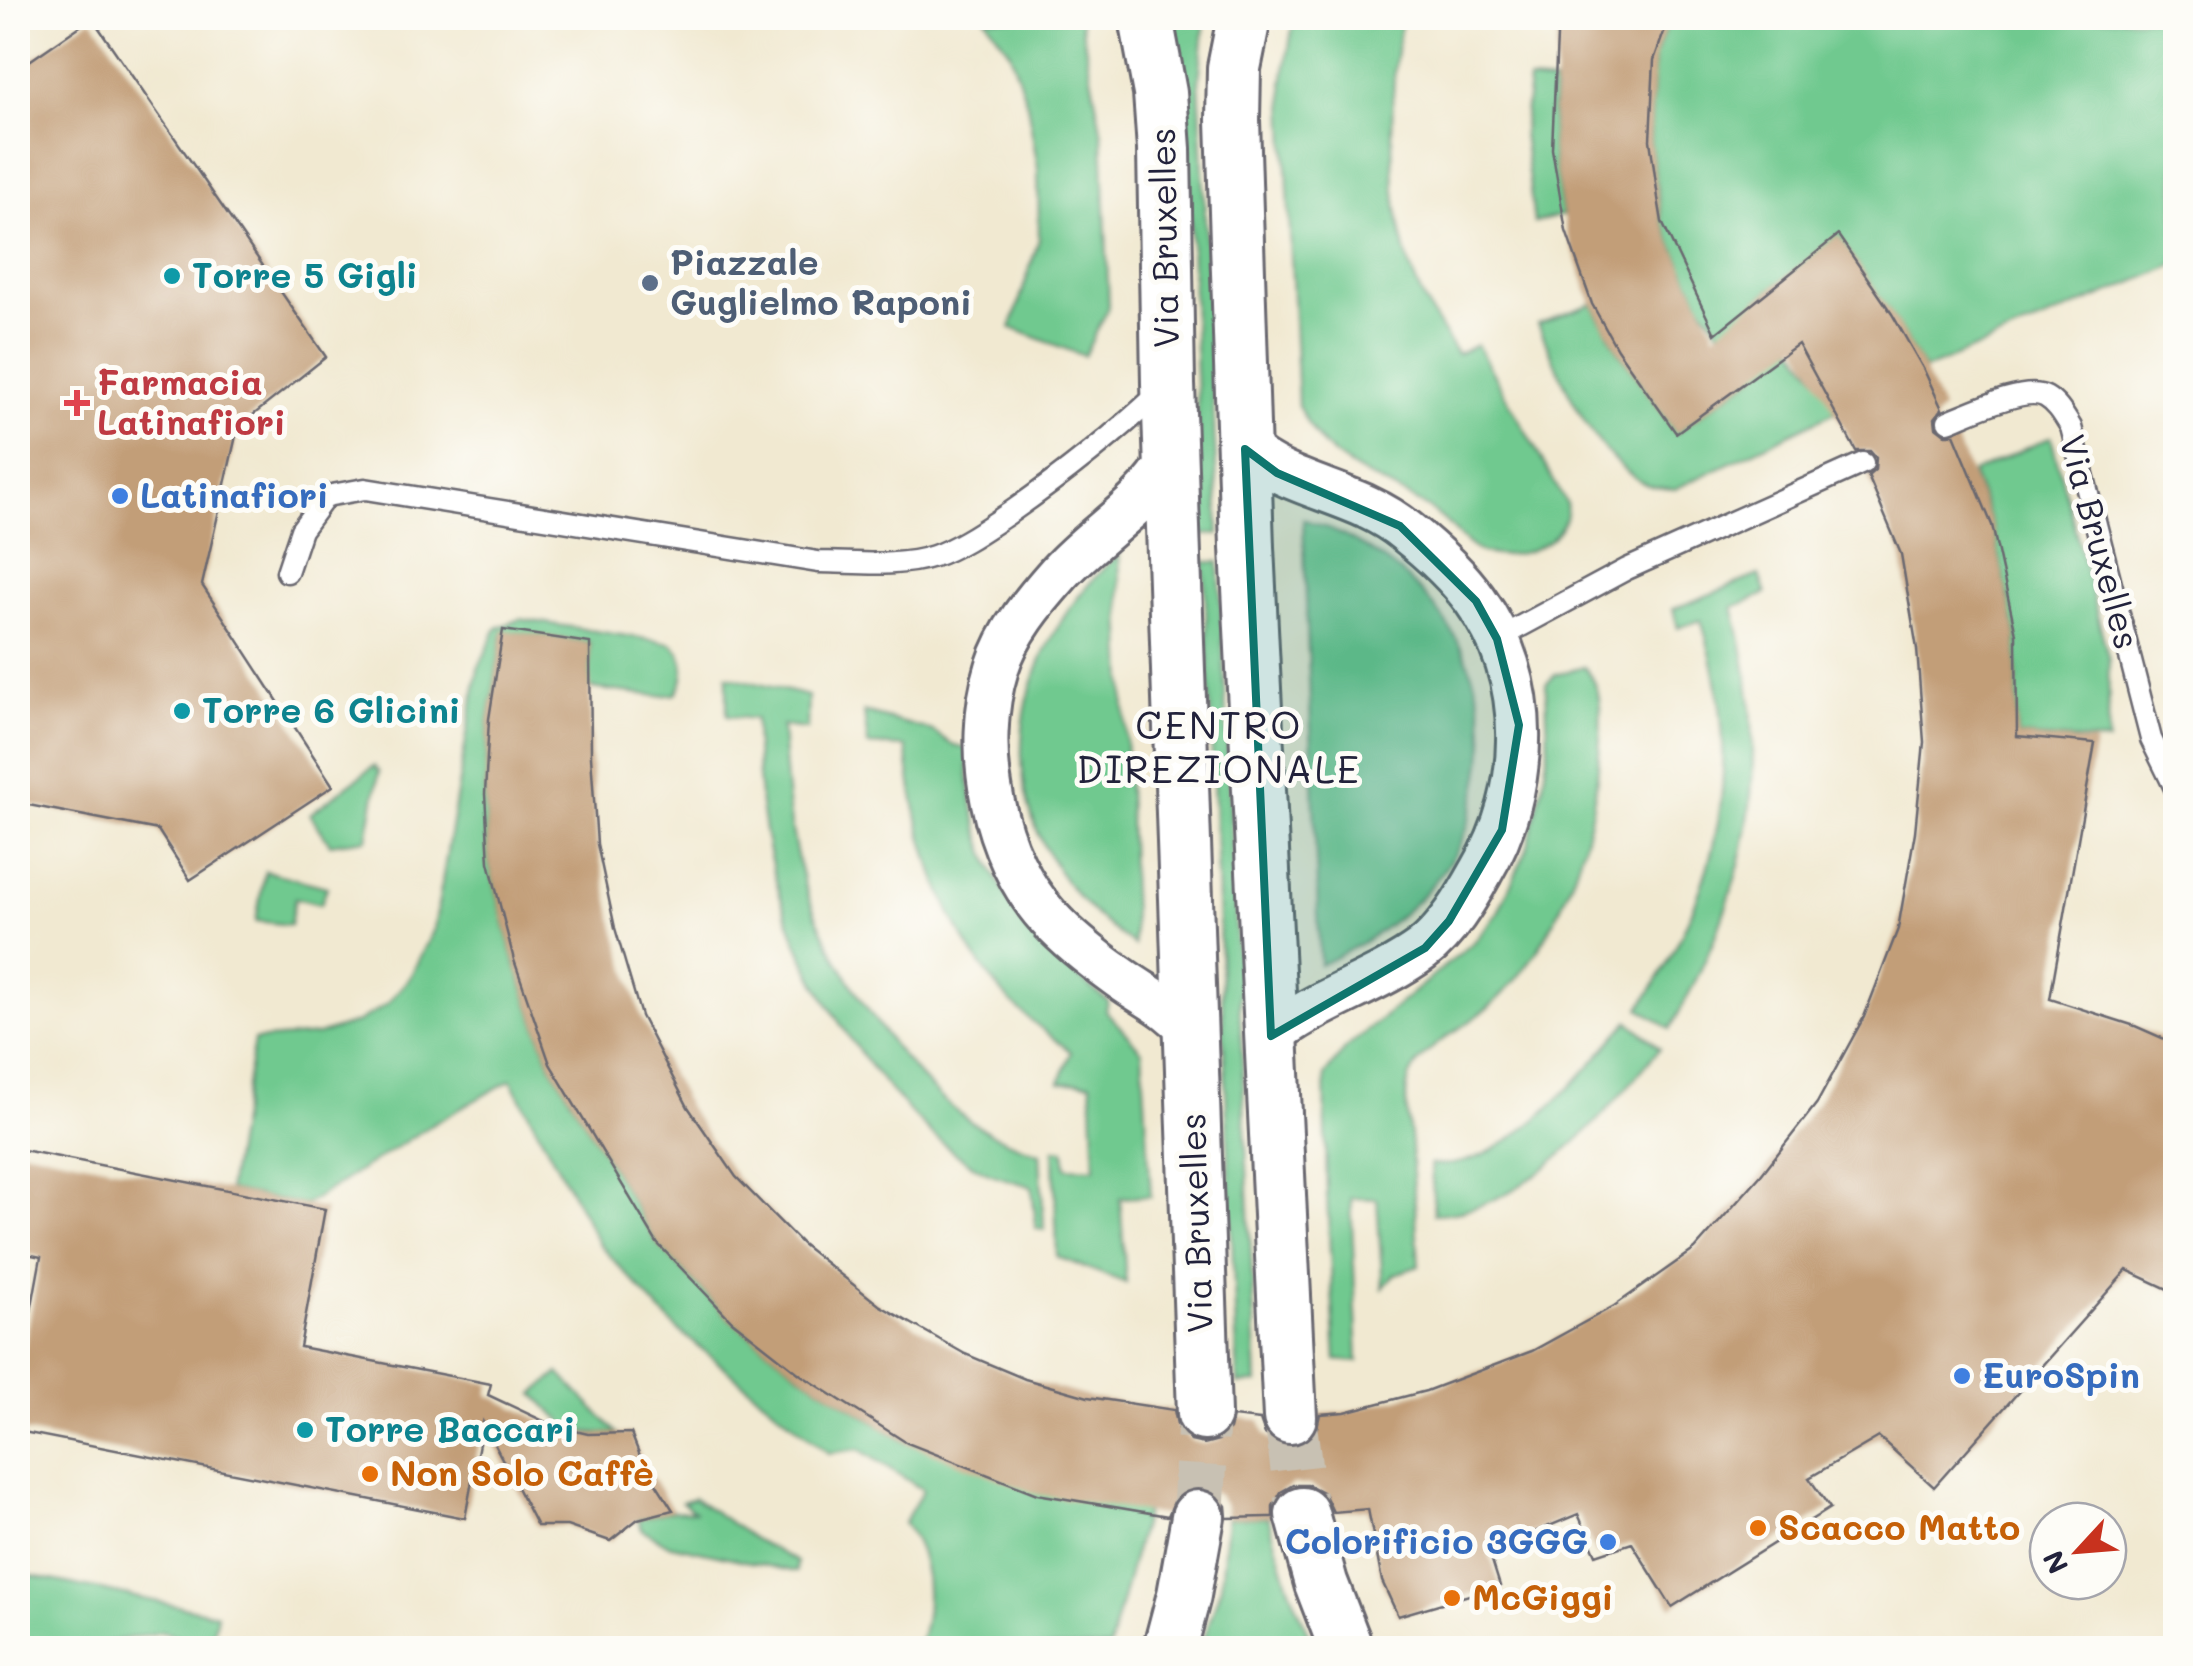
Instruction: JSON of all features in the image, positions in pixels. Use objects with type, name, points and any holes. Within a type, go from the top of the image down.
[{"type":"street","name":"Via Bruxelles","points":[[1146,18],[1160,93],[1164,149],[1170,460],[1204,1414]]},
{"type":"street","name":"Via Bruxelles","points":[[1244,18],[1234,68],[1233,120],[1290,1417]]},
{"type":"street","points":[[1245,449],[1277,472],[1339,493],[1400,526],[1444,563],[1476,601],[1497,639],[1513,686],[1519,725],[1512,803],[1486,863],[1448,921],[1425,948],[1391,970],[1287,1023],[1271,1036]]},
{"type":"street","points":[[1170,460],[1152,488],[1059,573],[1012,634],[997,666],[988,706],[986,741],[990,786],[1004,840],[1022,878],[1049,918],[1120,979],[1175,1012],[1190,1032]]},
{"type":"street","points":[[1302,1514],[1321,1584],[1346,1648]]},
{"type":"street","points":[[1170,1648],[1198,1517]]},
{"type":"lane","points":[[287,572],[301,530],[326,496],[365,489],[818,562],[886,563],[933,556],[977,535],[1050,485],[1168,384]]},
{"type":"lane","name":"Via Bruxelles","points":[[1948,421],[2023,394],[2042,394],[2058,406],[2072,427],[2151,738],[2176,790]]},
{"type":"lane","points":[[1497,639],[1627,569],[1862,463]]},
{"type":"highlighted area","points":[[1245,449],[1277,473],[1400,526],[1476,601],[1497,639],[1519,725],[1502,830],[1449,921],[1425,948],[1271,1036]]},
{"type":"green space","points":[[985,18],[1080,18],[1102,134],[1109,307],[1084,356],[1011,328],[1039,239],[1038,168],[1027,104],[1010,52]]},
{"type":"green space","points":[[1173,18],[1205,18],[1199,81],[1219,534],[1202,535],[1185,82]]},
{"type":"green space","points":[[1294,18],[1402,18],[1394,80],[1392,150],[1406,252],[1424,299],[1457,354],[1477,345],[1566,503],[1562,525],[1539,547],[1505,555],[1476,549],[1433,512],[1335,455],[1323,445],[1298,406],[1283,82]]},
{"type":"green space","points":[[1669,18],[2175,18],[2175,265],[1924,370],[1838,236],[1759,299],[1837,411],[1675,489],[1645,484],[1608,454],[1593,434],[1538,324],[1592,304],[1617,349],[1676,433],[1753,377],[1701,305],[1662,222],[1650,140],[1654,60]]},
{"type":"green space","points":[[1529,81],[1554,83],[1552,149],[1563,215],[1534,223],[1523,133]]},
{"type":"green space","points":[[2051,437],[2109,660],[2108,742],[2017,736],[2016,634],[1992,525],[1972,473]]},
{"type":"green space","points":[[1303,519],[1382,558],[1415,586],[1443,619],[1465,655],[1478,695],[1483,739],[1470,818],[1444,869],[1398,918],[1361,944],[1320,965]]},
{"type":"green space","points":[[1119,554],[1134,945],[1085,904],[1051,858],[1029,808],[1022,755],[1027,702],[1046,650],[1076,600]]},
{"type":"green space","points":[[1204,562],[1219,562],[1257,1383],[1238,1384]]},
{"type":"green space","points":[[1759,575],[1766,594],[1733,607],[1746,665],[1752,720],[1753,773],[1747,825],[1720,926],[1670,1029],[1640,1008],[1668,962],[1707,869],[1718,822],[1723,773],[1715,673],[1701,620],[1678,628],[1673,609]]},
{"type":"green space","points":[[520,619],[671,643],[684,667],[676,694],[658,696],[589,688],[590,643],[503,631],[489,719],[485,794],[489,862],[514,960],[550,1064],[657,1243],[732,1321],[801,1375],[907,1443],[1146,1510],[1109,1648],[917,1648],[926,1617],[927,1584],[920,1551],[904,1523],[923,1490],[859,1449],[829,1453],[676,1328],[599,1244],[511,1080],[305,1205],[228,1190],[254,1040],[318,1035],[358,1022],[387,1004],[410,977],[434,929],[478,669],[497,628]]},
{"type":"green space","points":[[1584,667],[1599,696],[1600,732],[1589,822],[1568,891],[1534,955],[1513,983],[1489,1007],[1424,1056],[1410,1076],[1406,1101],[1419,1266],[1395,1274],[1383,1288],[1377,1199],[1351,1198],[1358,1362],[1336,1360],[1325,1075],[1345,1049],[1476,940],[1498,912],[1527,849],[1543,784],[1548,751],[1546,684],[1555,675]]},
{"type":"green space","points":[[727,676],[808,696],[807,729],[782,726],[791,827],[816,916],[849,980],[916,1071],[973,1123],[1040,1153],[1044,1230],[1036,1228],[1032,1187],[982,1170],[929,1132],[885,1084],[826,1001],[786,914],[772,868],[757,771],[755,719],[727,716]]},
{"type":"green space","points":[[864,712],[933,731],[951,744],[967,749],[978,828],[1005,893],[1048,949],[1108,1001],[1106,1011],[1142,1051],[1151,1196],[1120,1198],[1126,1283],[1057,1257],[1054,1149],[1064,1150],[1066,1167],[1095,1168],[1091,1083],[1060,1082],[1071,1052],[1005,996],[965,940],[925,848],[906,747],[868,745]]},
{"type":"green space","points":[[374,766],[379,772],[367,839],[330,844],[310,814]]},
{"type":"green space","points":[[265,871],[327,887],[321,904],[295,898],[290,925],[256,921]]},
{"type":"green space","points":[[1629,1021],[1660,1048],[1589,1129],[1531,1178],[1500,1197],[1467,1209],[1434,1214],[1431,1164],[1458,1163],[1514,1137],[1566,1091]]},
{"type":"green space","points":[[559,1373],[617,1433],[570,1427],[534,1394]]},
{"type":"green space","points":[[694,1498],[754,1539],[797,1562],[796,1572],[667,1544],[642,1529],[638,1519],[694,1511],[682,1502]]},
{"type":"green space","points":[[1268,1517],[1289,1586],[1314,1648],[1201,1648],[1221,1586],[1227,1518]]},
{"type":"green space","points":[[18,1573],[217,1614],[211,1644],[162,1632],[78,1648],[18,1648]]},
{"type":"building","points":[[92,18],[326,357],[238,427],[202,585],[333,786],[190,880],[158,830],[18,803],[18,69]]},
{"type":"building","points":[[1563,18],[1669,18],[1654,60],[1650,140],[1658,198],[1662,222],[1715,334],[1838,235],[1892,314],[1924,370],[1942,409],[1935,418],[1936,427],[1945,434],[1954,434],[1992,525],[2016,634],[2017,736],[2095,743],[2050,999],[2135,1026],[2176,1044],[2176,1293],[2127,1270],[1934,1487],[1879,1437],[1809,1478],[1830,1508],[1672,1607],[1632,1543],[1596,1555],[1578,1514],[1489,1551],[1500,1586],[1398,1616],[1382,1581],[1368,1509],[1333,1512],[1324,1493],[1309,1485],[1293,1485],[1281,1492],[1273,1506],[1273,1517],[1227,1518],[1226,1506],[1218,1495],[1202,1487],[1187,1489],[1176,1497],[1168,1516],[1037,1494],[907,1443],[801,1375],[732,1321],[657,1243],[550,1064],[514,960],[489,862],[485,794],[489,719],[503,630],[590,643],[597,844],[615,928],[641,1016],[688,1107],[736,1177],[802,1244],[879,1305],[965,1354],[1025,1379],[1088,1397],[1174,1410],[1178,1429],[1191,1441],[1204,1444],[1219,1440],[1230,1429],[1233,1417],[1260,1420],[1265,1434],[1276,1443],[1292,1447],[1307,1442],[1316,1432],[1320,1414],[1345,1412],[1426,1391],[1532,1351],[1614,1306],[1695,1249],[1761,1175],[1817,1103],[1864,1017],[1898,929],[1915,832],[1924,742],[1917,649],[1901,554],[1868,476],[1875,470],[1876,458],[1870,451],[1856,451],[1798,344],[1676,433],[1617,349],[1592,304],[1566,231],[1552,149],[1557,36]]},
{"type":"building","points":[[18,1149],[325,1209],[300,1347],[491,1384],[488,1395],[554,1426],[588,1434],[631,1433],[642,1461],[673,1510],[638,1519],[610,1541],[567,1526],[537,1526],[483,1422],[465,1518],[18,1431],[18,1382],[41,1257],[18,1252]]},
{"type":"tunnel","points":[[1198,1517],[1204,1414]]},
{"type":"tunnel","points":[[1290,1417],[1302,1514]]},
{"type":"place","name":"Torre 5 Gigli","points":[[172,276]]},
{"type":"place","name":"Piazzale Guglielmo Raponi","points":[[650,283]]},
{"type":"place","name":"Farmacia Latinafiori","points":[[77,403]]},
{"type":"place","name":"Latinafiori","points":[[120,496]]},
{"type":"place","name":"Torre 6 Glicini","points":[[182,711]]},
{"type":"place","name":"EuroSpin","points":[[1962,1376]]},
{"type":"place","name":"Torre Baccari","points":[[305,1430]]},
{"type":"place","name":"Non Solo Caffè","points":[[370,1474]]},
{"type":"place","name":"Scacco Matto","points":[[1758,1528]]},
{"type":"place","name":"Colorificio 3GGG","points":[[1608,1542]]},
{"type":"place","name":"McGiggi","points":[[1452,1598]]},
{"type":"district","name":"CENTRO DIREZIONALE","points":[[1219,748]]}]
